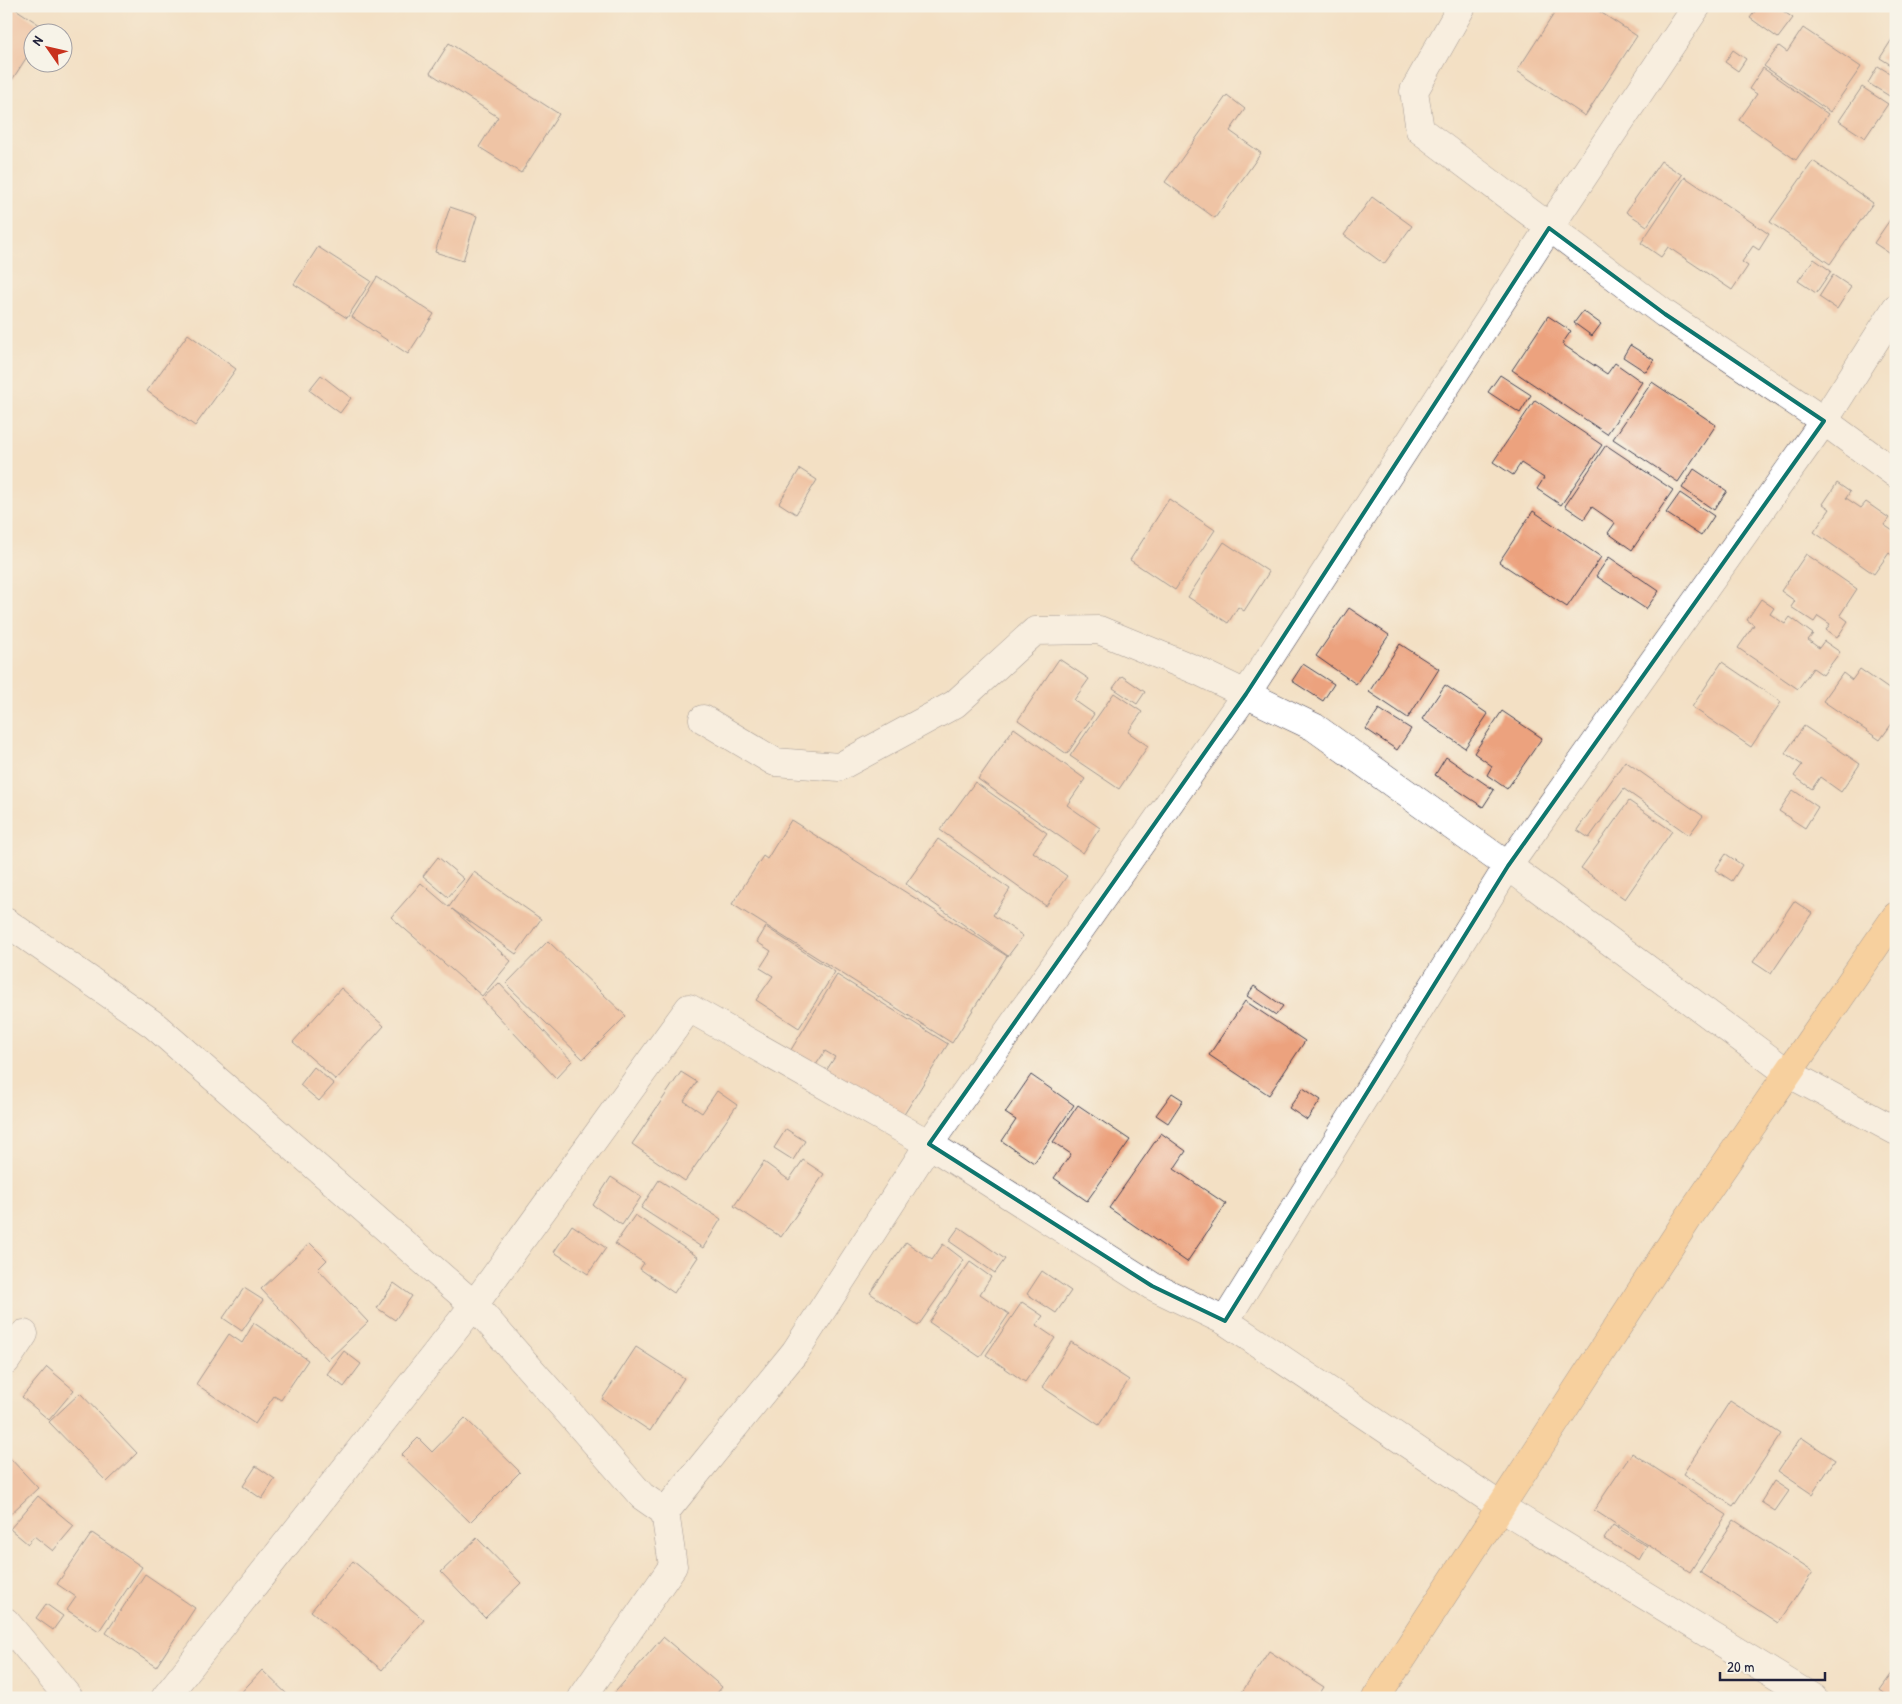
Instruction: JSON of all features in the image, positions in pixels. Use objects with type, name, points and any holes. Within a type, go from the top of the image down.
[{"type":"main road","points":[[1376,1698],[1687,1220],[1896,916]]},
{"type":"street","points":[[1462,6],[1414,91],[1420,130],[1665,314],[1824,421],[1896,474]]},
{"type":"street","points":[[582,1698],[673,1566],[666,1512],[795,1352],[929,1144],[1246,694],[1549,228],[1697,6]]},
{"type":"street","points":[[1225,1321],[1508,866],[1824,421],[1896,308]]},
{"type":"street","points":[[703,719],[775,762],[839,767],[956,704],[1035,631],[1099,630],[1196,670],[1314,727],[1508,866],[1788,1072],[1896,1131]]},
{"type":"street","points":[[6,922],[154,1025],[474,1305],[642,1496],[666,1512]]},
{"type":"street","points":[[165,1698],[474,1305],[689,1008],[929,1144],[1152,1286],[1225,1321],[1500,1507],[1813,1698]]},
{"type":"street","points":[[6,1361],[24,1334]]},
{"type":"street","points":[[6,1622],[69,1698]]},
{"type":"highlighted area","points":[[1549,228],[1665,314],[1824,421],[1508,866],[1225,1321],[1152,1286],[929,1144],[1246,694]]},
{"type":"building","points":[[6,6],[11,6],[35,22],[22,22],[22,64],[12,80],[6,76]]},
{"type":"building","points":[[1559,6],[1591,6],[1637,36],[1585,116],[1517,71]]},
{"type":"building","points":[[1759,6],[1776,6],[1793,18],[1778,38],[1750,18]]},
{"type":"building","points":[[1803,28],[1861,67],[1830,112],[1764,66],[1779,46],[1787,52]]},
{"type":"building","points":[[1896,33],[1896,68],[1880,58]]},
{"type":"building","points":[[449,43],[559,114],[521,173],[479,147],[498,117],[430,73]]},
{"type":"building","points":[[1733,50],[1746,59],[1738,71],[1725,62]]},
{"type":"building","points":[[1878,66],[1896,77],[1896,100],[1868,83]]},
{"type":"building","points":[[1763,68],[1828,114],[1796,160],[1739,120],[1757,94],[1749,89]]},
{"type":"building","points":[[1862,87],[1888,104],[1865,138],[1839,121]]},
{"type":"building","points":[[1227,95],[1245,109],[1230,131],[1261,153],[1215,218],[1165,182]]},
{"type":"building","points":[[1661,161],[1682,175],[1647,226],[1626,212]]},
{"type":"building","points":[[1813,161],[1873,203],[1830,264],[1770,222]]},
{"type":"building","points":[[1685,177],[1769,234],[1759,250],[1753,246],[1742,262],[1748,266],[1732,290],[1668,247],[1661,257],[1641,243]]},
{"type":"building","points":[[1372,197],[1412,226],[1384,264],[1344,235]]},
{"type":"building","points":[[450,207],[477,216],[463,261],[435,252]]},
{"type":"building","points":[[1896,211],[1896,250],[1892,255],[1874,243]]},
{"type":"building","points":[[318,247],[371,281],[347,318],[294,284]]},
{"type":"building","points":[[1814,259],[1831,271],[1816,293],[1798,281]]},
{"type":"building","points":[[1833,275],[1851,287],[1837,309],[1819,297]]},
{"type":"building","points":[[377,277],[434,314],[408,354],[352,317]]},
{"type":"building","points":[[1583,311],[1601,324],[1592,336],[1574,323]]},
{"type":"building","points":[[1548,316],[1571,331],[1562,344],[1607,374],[1615,363],[1642,382],[1607,434],[1512,370]]},
{"type":"building","points":[[188,334],[236,369],[195,426],[147,391]]},
{"type":"building","points":[[1630,345],[1654,360],[1646,372],[1623,357]]},
{"type":"building","points":[[321,375],[351,398],[340,413],[309,390]]},
{"type":"building","points":[[1500,375],[1531,395],[1520,413],[1488,392]]},
{"type":"building","points":[[1652,382],[1716,425],[1678,482],[1613,439]]},
{"type":"building","points":[[1535,400],[1602,445],[1561,505],[1537,489],[1544,478],[1521,463],[1513,475],[1493,462]]},
{"type":"building","points":[[1606,445],[1673,490],[1632,550],[1608,533],[1615,523],[1592,507],[1584,519],[1565,506]]},
{"type":"building","points":[[800,469],[817,480],[796,514],[779,503]]},
{"type":"building","points":[[1694,469],[1727,491],[1714,510],[1682,488]]},
{"type":"building","points":[[1837,483],[1850,492],[1846,498],[1861,508],[1866,502],[1889,518],[1884,525],[1896,533],[1896,558],[1889,553],[1874,574],[1814,532],[1830,509],[1823,504]]},
{"type":"building","points":[[1680,493],[1714,516],[1701,536],[1666,513]]},
{"type":"building","points":[[1169,499],[1215,530],[1175,590],[1130,560]]},
{"type":"building","points":[[1533,511],[1601,557],[1567,607],[1499,562]]},
{"type":"building","points":[[1224,542],[1269,572],[1244,611],[1238,607],[1228,623],[1188,597]]},
{"type":"building","points":[[1806,554],[1857,589],[1840,615],[1848,621],[1837,638],[1826,630],[1830,624],[1818,616],[1814,622],[1791,607],[1795,601],[1781,591]]},
{"type":"building","points":[[1609,557],[1659,591],[1646,609],[1596,576]]},
{"type":"building","points":[[1761,599],[1774,608],[1770,614],[1785,624],[1790,617],[1813,634],[1808,640],[1819,648],[1824,641],[1840,652],[1823,675],[1813,668],[1798,689],[1738,648],[1754,625],[1747,620]]},
{"type":"building","points":[[1349,608],[1389,635],[1356,684],[1316,656]]},
{"type":"building","points":[[1400,644],[1439,669],[1408,718],[1369,692]]},
{"type":"building","points":[[1059,659],[1089,679],[1074,700],[1094,714],[1067,754],[1018,720]]},
{"type":"building","points":[[1722,662],[1781,702],[1751,747],[1692,707]]},
{"type":"building","points":[[1303,664],[1334,684],[1323,701],[1292,681]]},
{"type":"building","points":[[1860,669],[1896,694],[1896,718],[1880,740],[1823,701],[1843,673],[1852,680]]},
{"type":"building","points":[[1122,676],[1145,692],[1137,704],[1113,688]]},
{"type":"building","points":[[1445,685],[1488,714],[1465,748],[1422,719]]},
{"type":"building","points":[[1114,693],[1142,712],[1128,732],[1148,746],[1119,789],[1070,756]]},
{"type":"building","points":[[1379,709],[1411,729],[1397,750],[1366,729]]},
{"type":"building","points":[[1502,711],[1542,738],[1507,789],[1487,775],[1492,766],[1474,753]]},
{"type":"building","points":[[1804,726],[1860,764],[1841,792],[1820,777],[1812,789],[1794,776],[1802,765],[1785,753]]},
{"type":"building","points":[[1014,728],[1085,779],[1067,805],[1100,828],[1083,853],[978,779]]},
{"type":"building","points":[[1446,757],[1494,790],[1483,807],[1435,775]]},
{"type":"building","points":[[1625,761],[1703,816],[1689,835],[1624,789],[1589,838],[1577,830]]},
{"type":"building","points":[[975,782],[1047,833],[1033,852],[1067,876],[1046,906],[940,830]]},
{"type":"building","points":[[1793,790],[1818,807],[1805,828],[1779,811]]},
{"type":"building","points":[[1629,801],[1672,831],[1625,899],[1581,868]]},
{"type":"building","points":[[791,820],[1007,956],[952,1043],[732,904],[763,856],[767,859]]},
{"type":"building","points":[[938,839],[1010,889],[993,915],[1023,936],[1008,956],[906,884]]},
{"type":"building","points":[[1726,854],[1742,865],[1732,881],[1715,870]]},
{"type":"building","points":[[438,857],[464,879],[448,897],[423,876]]},
{"type":"building","points":[[474,872],[541,919],[516,954],[452,909],[511,961],[482,996],[391,917],[421,883],[449,907]]},
{"type":"building","points":[[1794,901],[1812,913],[1771,974],[1753,962]]},
{"type":"building","points":[[766,927],[835,972],[799,1028],[756,1000],[773,976],[760,968],[771,951],[757,942]]},
{"type":"building","points":[[548,941],[626,1016],[583,1059],[506,984]]},
{"type":"building","points":[[837,975],[948,1044],[900,1121],[824,1074],[835,1057],[825,1051],[814,1068],[789,1053]]},
{"type":"building","points":[[499,983],[572,1061],[556,1078],[482,999]]},
{"type":"building","points":[[1254,986],[1283,1006],[1276,1015],[1247,996]]},
{"type":"building","points":[[341,988],[384,1026],[336,1080],[293,1042]]},
{"type":"building","points":[[1245,1001],[1305,1041],[1269,1095],[1209,1055]]},
{"type":"building","points":[[314,1067],[334,1084],[319,1101],[300,1085]]},
{"type":"building","points":[[681,1072],[697,1082],[684,1101],[702,1113],[717,1091],[737,1105],[685,1181],[632,1144]]},
{"type":"building","points":[[1031,1075],[1074,1105],[1034,1163],[1002,1141],[1016,1120],[1005,1113]]},
{"type":"building","points":[[1303,1088],[1321,1100],[1307,1120],[1289,1108]]},
{"type":"building","points":[[1172,1093],[1183,1100],[1168,1123],[1156,1115]]},
{"type":"building","points":[[1078,1105],[1130,1140],[1087,1201],[1054,1178],[1071,1154],[1053,1142]]},
{"type":"building","points":[[786,1129],[805,1141],[793,1160],[774,1148]]},
{"type":"building","points":[[1161,1133],[1186,1151],[1174,1169],[1226,1204],[1187,1262],[1109,1208]]},
{"type":"building","points":[[803,1160],[824,1174],[781,1237],[734,1206],[764,1162],[789,1180]]},
{"type":"building","points":[[611,1177],[641,1197],[622,1225],[593,1205]]},
{"type":"building","points":[[659,1180],[721,1219],[703,1248],[641,1208]]},
{"type":"building","points":[[635,1215],[698,1257],[674,1293],[640,1269],[644,1263],[615,1244]]},
{"type":"building","points":[[572,1225],[606,1248],[588,1274],[554,1252]]},
{"type":"building","points":[[959,1227],[1005,1259],[995,1273],[949,1241]]},
{"type":"building","points":[[906,1242],[932,1260],[943,1244],[964,1260],[918,1326],[870,1293]]},
{"type":"building","points":[[310,1243],[327,1260],[318,1269],[368,1322],[328,1360],[261,1289]]},
{"type":"building","points":[[970,1262],[991,1277],[980,1294],[1009,1314],[980,1357],[929,1322]]},
{"type":"building","points":[[1042,1271],[1071,1291],[1056,1313],[1027,1294]]},
{"type":"building","points":[[394,1283],[412,1296],[395,1320],[377,1308]]},
{"type":"building","points":[[244,1288],[263,1300],[242,1331],[223,1318]]},
{"type":"building","points":[[1022,1302],[1043,1316],[1036,1325],[1055,1338],[1025,1382],[986,1355]]},
{"type":"building","points":[[254,1323],[308,1360],[281,1400],[274,1396],[255,1424],[196,1384],[229,1334],[242,1343]]},
{"type":"building","points":[[1071,1342],[1129,1380],[1099,1425],[1042,1387]]},
{"type":"building","points":[[636,1347],[684,1378],[650,1431],[602,1399]]},
{"type":"building","points":[[344,1351],[361,1364],[344,1387],[327,1374]]},
{"type":"building","points":[[47,1367],[74,1390],[49,1420],[22,1397]]},
{"type":"building","points":[[80,1393],[137,1453],[107,1482],[49,1422]]},
{"type":"building","points":[[1730,1401],[1781,1434],[1733,1506],[1683,1474]]},
{"type":"building","points":[[465,1418],[520,1472],[470,1522],[401,1455],[418,1438],[432,1452]]},
{"type":"building","points":[[1801,1437],[1835,1460],[1812,1494],[1778,1471]]},
{"type":"building","points":[[1632,1453],[1727,1515],[1690,1572],[1594,1510]]},
{"type":"building","points":[[9,1457],[38,1488],[6,1518],[6,1460]]},
{"type":"building","points":[[256,1466],[275,1479],[262,1499],[243,1486]]},
{"type":"building","points":[[1774,1481],[1789,1491],[1775,1511],[1761,1502]]},
{"type":"building","points":[[38,1496],[74,1526],[53,1551],[34,1536],[28,1544],[10,1529]]},
{"type":"building","points":[[1734,1520],[1813,1572],[1778,1623],[1700,1572]]},
{"type":"building","points":[[1613,1525],[1647,1546],[1639,1560],[1604,1539]]},
{"type":"building","points":[[92,1533],[142,1567],[99,1631],[67,1610],[76,1597],[57,1584]]},
{"type":"building","points":[[477,1538],[521,1583],[485,1618],[441,1572]]},
{"type":"building","points":[[353,1561],[424,1620],[382,1670],[311,1611]]},
{"type":"building","points":[[145,1574],[195,1608],[156,1667],[106,1633]]},
{"type":"building","points":[[46,1604],[63,1616],[53,1630],[36,1618]]},
{"type":"building","points":[[663,1637],[722,1687],[713,1698],[610,1698]]},
{"type":"building","points":[[1269,1651],[1324,1687],[1317,1698],[1238,1698]]},
{"type":"building","points":[[1896,1668],[1896,1698],[1891,1698],[1880,1690]]},
{"type":"building","points":[[262,1670],[291,1698],[236,1698]]}]
